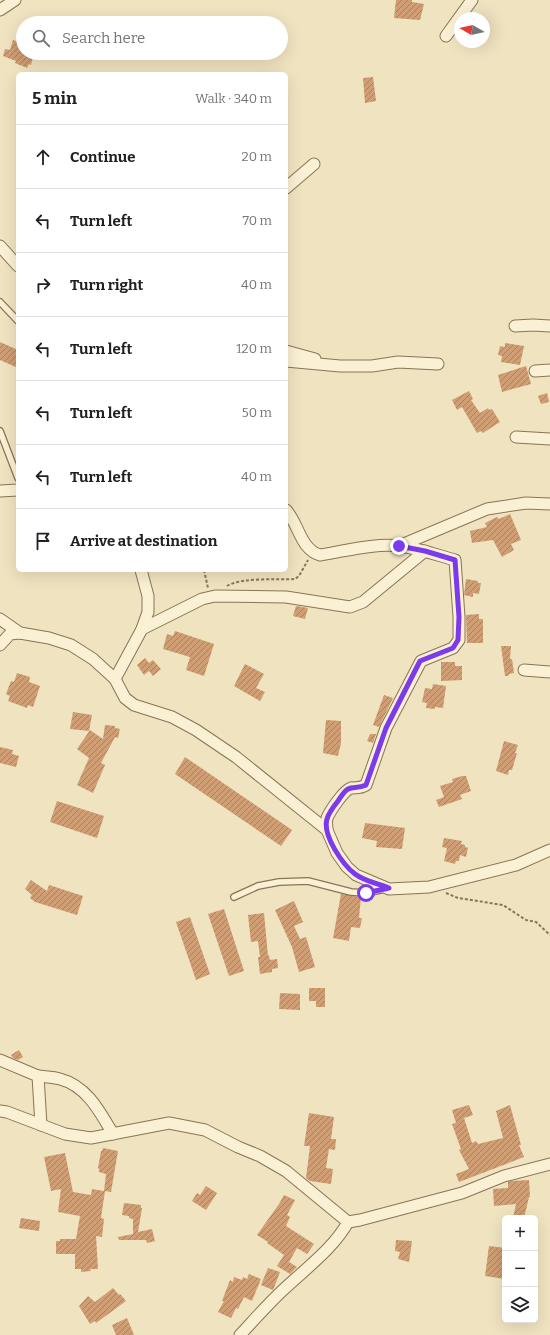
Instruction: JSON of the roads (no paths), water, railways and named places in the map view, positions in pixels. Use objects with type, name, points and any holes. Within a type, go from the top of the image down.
[{"type":"street","points":[[0,10],[15,0]]},
{"type":"street","points":[[446,36],[472,0]]},
{"type":"street","points":[[288,186],[314,164]]},
{"type":"street","points":[[0,246],[16,264]]},
{"type":"street","points":[[515,326],[533,324],[550,326]]},
{"type":"street","points":[[288,352],[340,366]]},
{"type":"street","points":[[288,362],[340,366],[372,366],[398,362],[438,364]]},
{"type":"street","points":[[535,371],[550,370]]},
{"type":"street","points":[[516,437],[550,439]]},
{"type":"street","points":[[0,491],[16,490]]},
{"type":"street","points":[[399,546],[487,509],[526,503],[550,504]]},
{"type":"street","points":[[288,512],[292,516],[306,546],[312,553],[320,555],[373,547],[399,546],[425,551],[455,560],[459,617],[458,640],[453,648],[420,661],[386,728],[366,785],[360,788],[349,788],[330,811],[327,820],[327,830],[337,853],[347,867],[356,875],[389,888],[429,886],[516,866],[550,850]]},
{"type":"street","points":[[142,628],[202,599],[213,596],[286,597],[350,607],[363,602],[425,551]]},
{"type":"street","points":[[115,679],[142,628],[148,612],[148,596],[142,572]]},
{"type":"street","points":[[0,618],[20,633]]},
{"type":"street","points":[[0,645],[10,634],[20,633],[50,638],[71,645],[93,659],[115,679],[125,698],[134,705],[172,717],[196,730],[236,757],[327,830]]},
{"type":"street","points":[[524,670],[550,672]]},
{"type":"street","points":[[0,1060],[38,1076],[60,1079],[72,1084],[87,1094],[95,1104],[113,1134]]},
{"type":"street","points":[[38,1076],[41,1125]]},
{"type":"street","points":[[0,1111],[7,1112],[65,1134],[91,1138],[169,1123],[205,1130],[238,1147],[260,1156],[286,1172],[348,1222],[462,1193],[504,1176],[550,1164]]},
{"type":"street","points":[[240,1335],[281,1292],[319,1258],[344,1229],[348,1222]]},
{"type":"lane","points":[[0,302],[16,319]]},
{"type":"lane","points":[[0,431],[16,473]]},
{"type":"lane","points":[[234,898],[258,886],[279,882],[308,881],[351,892],[366,893],[389,888]]}]
